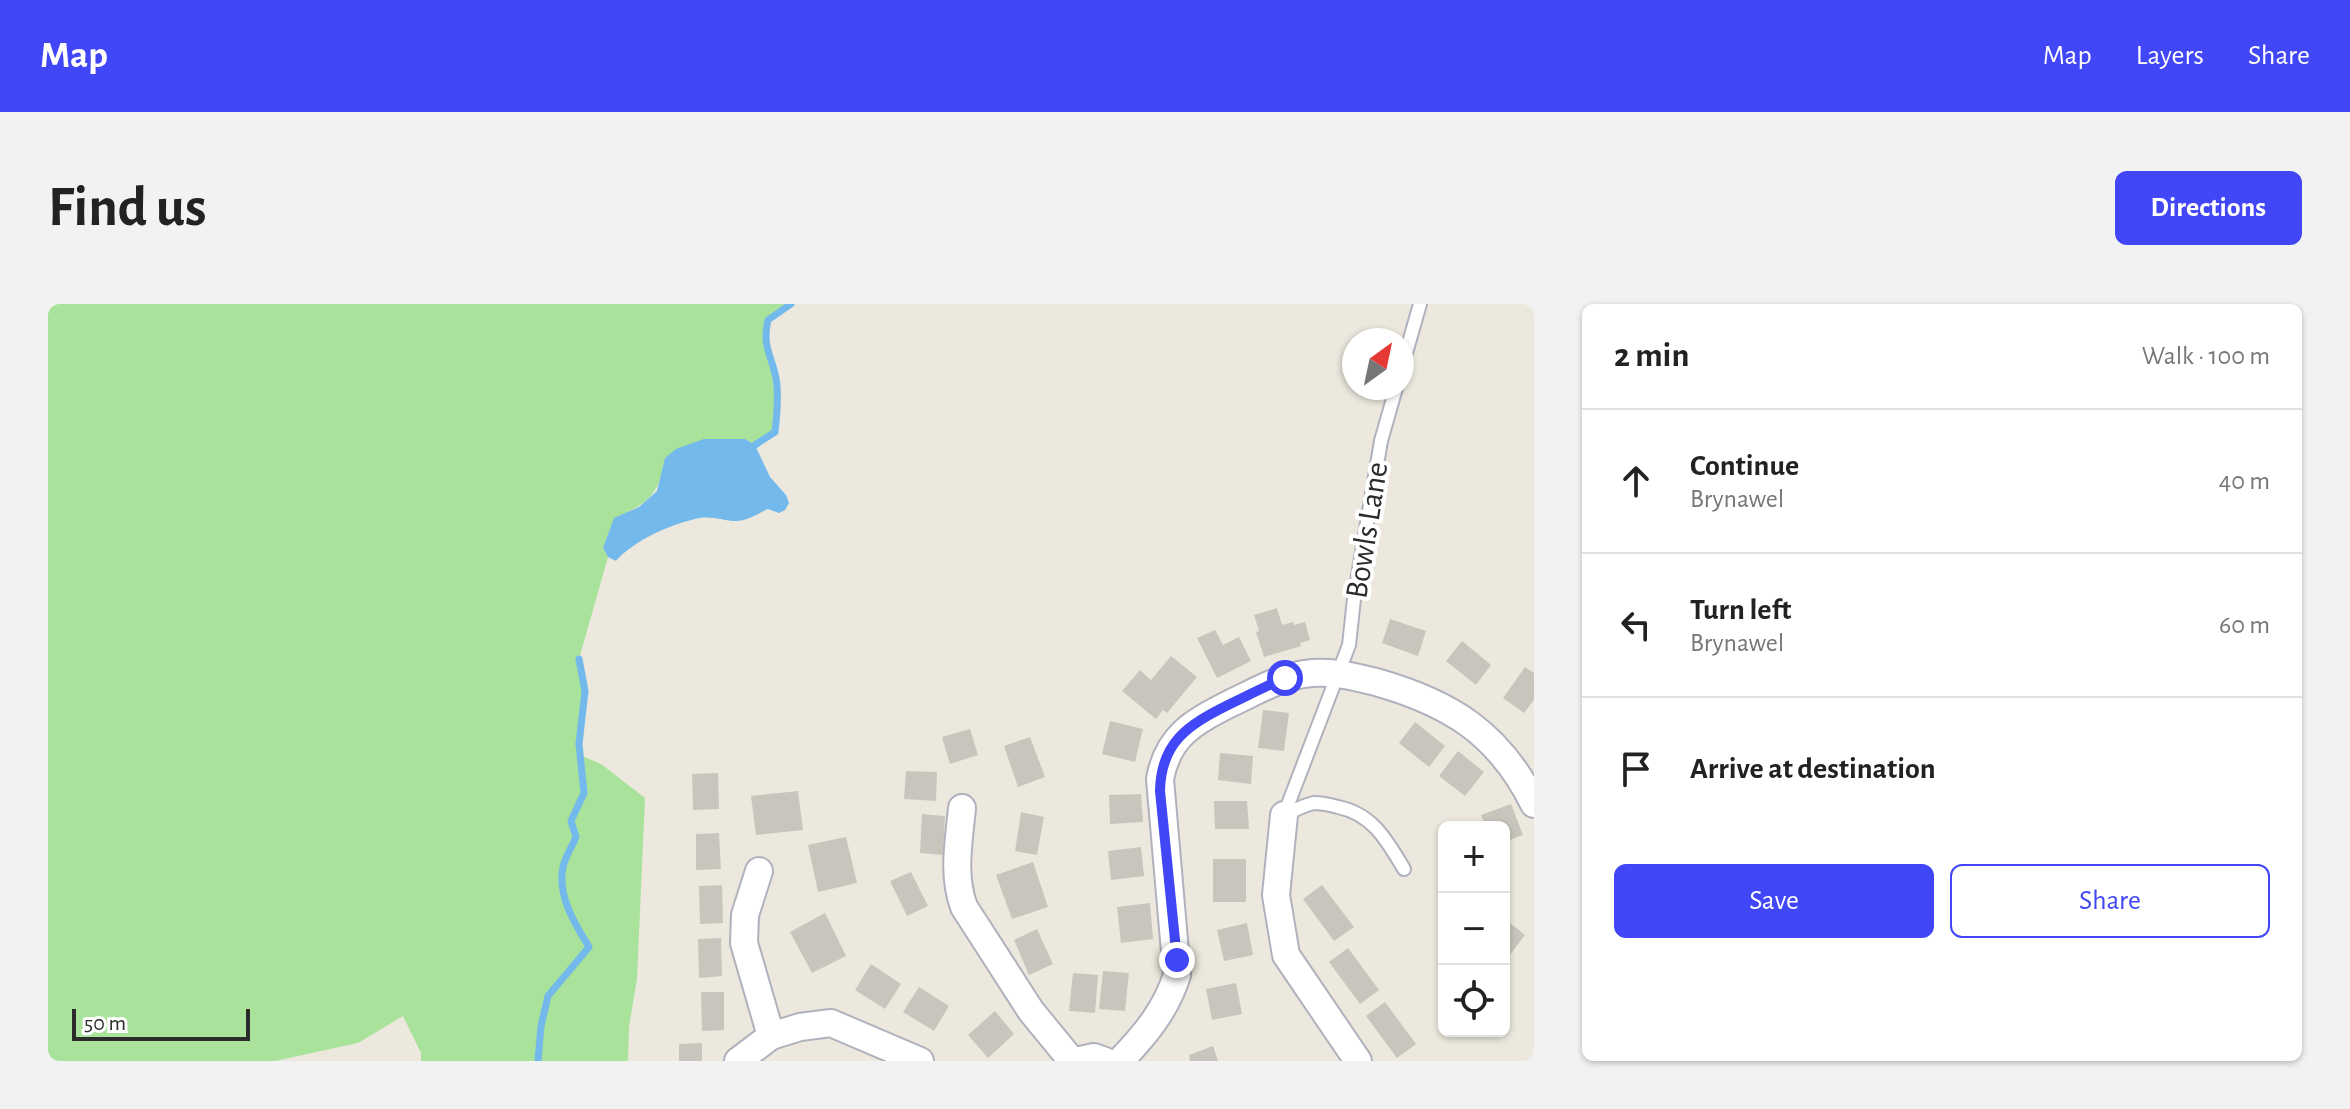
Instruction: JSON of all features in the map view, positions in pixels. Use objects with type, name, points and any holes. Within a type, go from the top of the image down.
[{"type":"street","points":[[1120,1061],[1156,1021],[1177,975],[1160,791],[1168,751],[1189,726],[1285,678],[1340,672],[1422,696],[1468,722],[1508,762],[1534,804]]},
{"type":"street","points":[[962,808],[956,865],[964,907],[1031,1011],[1074,1061],[1094,1057],[1105,1061]]},
{"type":"street","points":[[1284,815],[1276,895],[1286,955],[1358,1061]]},
{"type":"street","points":[[759,871],[745,915],[744,943],[771,1036]]},
{"type":"street","points":[[738,1061],[771,1036],[800,1027],[831,1023],[920,1061]]},
{"type":"lane","points":[[1413,328],[1420,304]]},
{"type":"lane","name":"Bowls Lane","points":[[1284,815],[1349,645],[1381,441],[1393,400]]},
{"type":"lane","points":[[1284,815],[1314,803],[1359,813],[1383,835],[1404,869]]},
{"type":"green space","points":[[48,304],[791,304],[768,320],[764,337],[777,381],[775,432],[755,445],[745,439],[665,458],[659,482],[650,497],[614,519],[603,548],[608,557],[579,659],[585,691],[580,755],[601,764],[645,798],[637,978],[629,1027],[628,1061],[421,1061],[421,1053],[403,1016],[358,1043],[275,1061],[48,1061]]},
{"type":"water","points":[[704,439],[745,439],[755,445],[770,477],[786,495],[789,503],[785,510],[779,513],[768,509],[738,521],[689,520],[643,539],[616,561],[608,557],[603,548],[614,518],[639,507],[657,491],[665,458],[676,449]]},
{"type":"building","points":[[1277,608],[1282,625],[1305,622],[1310,640],[1300,643],[1301,646],[1264,657],[1254,615]]},
{"type":"building","points":[[1390,619],[1426,631],[1418,656],[1382,643]]},
{"type":"building","points":[[1215,630],[1223,645],[1239,637],[1251,661],[1217,678],[1197,638]]},
{"type":"building","points":[[1462,641],[1491,665],[1476,685],[1446,661]]},
{"type":"building","points":[[1171,656],[1197,677],[1167,713],[1163,710],[1156,719],[1122,691],[1140,670],[1151,680]]},
{"type":"building","points":[[1525,667],[1534,673],[1534,700],[1524,713],[1503,698]]},
{"type":"building","points":[[1263,710],[1289,713],[1284,751],[1258,748]]},
{"type":"building","points":[[1110,721],[1143,729],[1135,762],[1102,754]]},
{"type":"building","points":[[1415,722],[1445,746],[1429,767],[1399,743]]},
{"type":"building","points":[[970,729],[978,755],[950,764],[942,737]]},
{"type":"building","points":[[1030,737],[1045,777],[1018,787],[1004,746]]},
{"type":"building","points":[[1458,751],[1484,772],[1465,796],[1439,776]]},
{"type":"building","points":[[1220,753],[1253,756],[1251,784],[1218,780]]},
{"type":"building","points":[[906,771],[937,772],[936,801],[904,799]]},
{"type":"building","points":[[718,773],[719,809],[693,810],[692,774]]},
{"type":"building","points":[[798,791],[803,830],[756,835],[751,796]]},
{"type":"building","points":[[1141,794],[1143,822],[1110,824],[1109,795]]},
{"type":"building","points":[[1214,801],[1247,801],[1249,829],[1215,829]]},
{"type":"building","points":[[1511,804],[1523,835],[1510,840],[1510,821],[1484,821],[1481,815]]},
{"type":"building","points":[[1021,812],[1044,817],[1037,855],[1015,851]]},
{"type":"building","points":[[922,814],[945,816],[943,855],[920,853]]},
{"type":"building","points":[[719,833],[721,869],[696,870],[696,834]]},
{"type":"building","points":[[846,837],[857,883],[818,892],[808,845]]},
{"type":"building","points":[[1141,847],[1144,876],[1111,880],[1108,851]]},
{"type":"building","points":[[1213,859],[1246,859],[1246,902],[1213,902]]},
{"type":"building","points":[[1033,862],[1048,907],[1012,919],[996,875]]},
{"type":"building","points":[[911,872],[928,906],[907,916],[890,881]]},
{"type":"building","points":[[722,885],[723,923],[700,924],[699,886]]},
{"type":"building","points":[[1322,885],[1354,927],[1334,941],[1303,899]]},
{"type":"building","points":[[1150,903],[1153,939],[1121,943],[1117,907]]},
{"type":"building","points":[[825,913],[846,956],[812,973],[790,932]]},
{"type":"building","points":[[1247,923],[1253,955],[1224,961],[1217,930]]},
{"type":"building","points":[[1510,923],[1525,935],[1510,955]]},
{"type":"building","points":[[1037,929],[1053,964],[1029,975],[1014,940]]},
{"type":"building","points":[[721,938],[722,976],[699,978],[698,939]]},
{"type":"building","points":[[1348,948],[1379,990],[1360,1004],[1329,962]]},
{"type":"building","points":[[871,964],[901,984],[885,1009],[855,990]]},
{"type":"building","points":[[1103,971],[1129,973],[1125,1011],[1099,1009]]},
{"type":"building","points":[[1073,973],[1098,975],[1095,1013],[1069,1011]]},
{"type":"building","points":[[1236,983],[1242,1014],[1212,1020],[1206,989]]},
{"type":"building","points":[[919,987],[949,1006],[934,1031],[903,1012]]},
{"type":"building","points":[[701,992],[724,992],[724,1030],[702,1031]]},
{"type":"building","points":[[1385,1002],[1416,1044],[1397,1058],[1366,1016]]},
{"type":"building","points":[[995,1011],[1014,1034],[988,1058],[968,1035]]},
{"type":"building","points":[[702,1043],[702,1061],[679,1061],[679,1044]]},
{"type":"building","points":[[1213,1046],[1218,1061],[1190,1061],[1189,1055]]},
{"type":"waterway","points":[[755,445],[775,432],[776,425],[777,385],[767,343],[768,320],[791,304]]},
{"type":"waterway","points":[[538,1061],[548,996],[589,947],[568,909],[562,878],[564,863],[576,837],[571,821],[584,793],[579,744],[585,691],[579,659]]},
{"type":"route","points":[[1177,960],[1160,791],[1163,764],[1168,751],[1189,726],[1285,678]]}]
